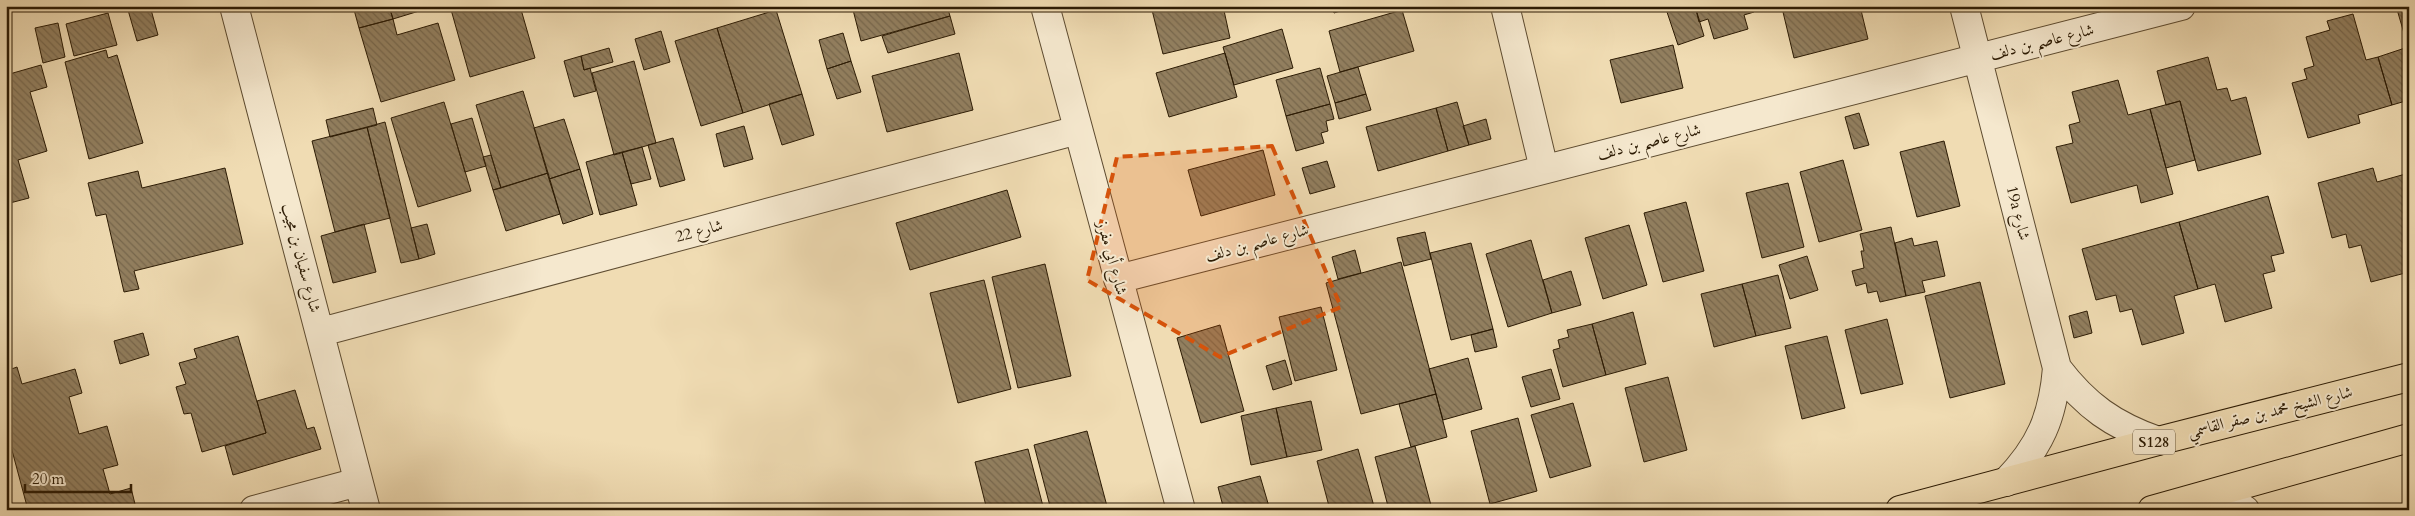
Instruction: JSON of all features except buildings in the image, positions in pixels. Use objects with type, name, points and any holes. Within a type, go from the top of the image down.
[{"type":"main road","name":"شارع الشيخ محمد بن صقر القاسمي","points":[[1900,510],[2158,441],[2409,377]]},
{"type":"main road","points":[[2152,510],[2409,438]]},
{"type":"street","name":"شارع سفيان بن مجيب","points":[[234,6],[321,332],[366,510]]},
{"type":"street","name":"شارع أبي مفرز","points":[[1045,6],[1181,510]]},
{"type":"street","points":[[1504,6],[1544,169]]},
{"type":"street","name":"19a شارع","points":[[1964,6],[2057,368],[2055,394],[2049,419],[2038,442],[2024,464],[2006,482]]},
{"type":"street","name":"شارع عاصم بن دلف","points":[[1118,280],[2181,6]]},
{"type":"street","name":"شارع 22","points":[[321,332],[1078,130]]},
{"type":"street","name":"19a شارع","points":[[2057,368],[2073,389],[2091,406],[2119,425],[2158,441]]},
{"type":"street","points":[[254,510],[358,482]]},
{"type":"street","points":[[2213,494],[2230,500],[2245,510]]},
{"type":"highlighted area","points":[[1272,146],[1341,307],[1220,357],[1087,280],[1117,157]]}]
